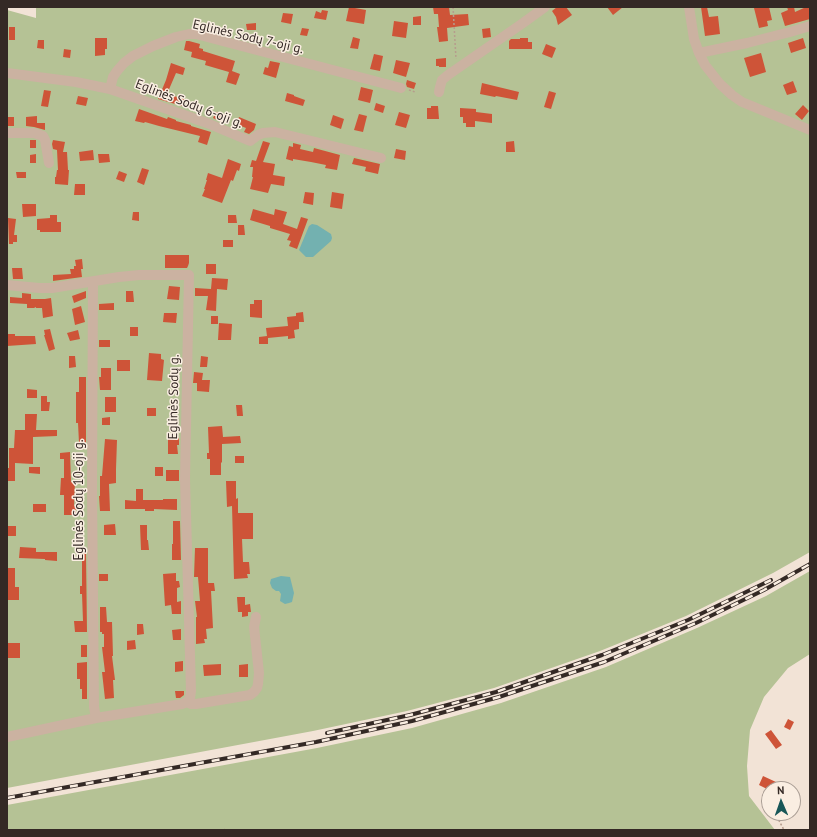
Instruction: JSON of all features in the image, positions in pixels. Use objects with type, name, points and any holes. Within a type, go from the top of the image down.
[{"type":"street","points":[[439,92],[442,80],[448,75],[545,7]]},
{"type":"street","points":[[690,7],[694,39],[699,53],[705,65],[720,84],[742,102],[810,130]]},
{"type":"street","points":[[699,53],[747,43],[810,26]]},
{"type":"street","name":"Eglinės Sodų 7-oji g.","points":[[110,89],[113,76],[124,63],[133,56],[176,36],[189,34],[196,34],[401,88]]},
{"type":"street","name":"Eglinės Sodų 6-oji g.","points":[[7,73],[76,82],[110,89],[200,120],[250,141],[263,133],[275,132],[381,158]]},
{"type":"street","points":[[7,133],[34,133],[43,136],[45,140],[48,163]]},
{"type":"street","name":"Eglinės Sodų g.","points":[[7,285],[52,288],[139,275],[189,275],[185,478],[191,692],[190,698],[187,702]]},
{"type":"street","name":"Eglinės Sodų 10-oji g.","points":[[93,282],[93,637],[94,707],[96,718]]},
{"type":"street","points":[[7,737],[96,718],[187,702],[196,704],[250,695],[254,692],[258,684],[259,673],[254,627],[256,617]]},
{"type":"path","points":[[453,7],[456,61],[460,66]]},
{"type":"path","points":[[779,821],[784,830]]},
{"type":"green space","points":[[36,7],[810,7],[810,552],[773,573],[686,616],[600,651],[494,688],[407,711],[313,731],[7,788],[7,10],[36,18]]},
{"type":"green space","points":[[810,571],[810,654],[788,668],[764,697],[750,730],[747,766],[749,796],[761,812],[761,821],[768,821],[775,830],[7,830],[7,805],[317,748],[412,728],[501,703],[606,667],[697,628],[766,596]]},
{"type":"water","points":[[312,224],[317,225],[331,234],[332,238],[331,241],[313,257],[306,257],[299,250],[309,226]]},
{"type":"water","points":[[281,576],[290,577],[294,593],[292,602],[285,604],[280,601],[281,594],[279,591],[272,588],[270,583],[271,579]]},
{"type":"building","points":[[349,7],[366,10],[364,24],[346,21]]},
{"type":"building","points":[[433,7],[449,7],[450,15],[468,14],[469,25],[447,28],[448,41],[439,42],[437,27],[439,27],[438,14],[434,14]]},
{"type":"building","points":[[557,7],[566,7],[572,15],[558,25],[556,17],[552,11]]},
{"type":"building","points":[[607,7],[623,7],[613,15]]},
{"type":"building","points":[[701,7],[707,7],[709,17],[718,16],[720,34],[705,36]]},
{"type":"building","points":[[769,7],[772,20],[767,21],[768,26],[759,28],[754,8]]},
{"type":"building","points":[[787,7],[794,7],[795,12],[806,7],[810,7],[810,19],[785,26],[781,13],[788,10]]},
{"type":"building","points":[[322,10],[328,11],[326,20],[314,18],[316,11],[321,13]]},
{"type":"building","points":[[283,13],[293,14],[291,24],[281,22]]},
{"type":"building","points":[[421,16],[421,25],[413,25],[413,17]]},
{"type":"building","points":[[394,21],[408,23],[406,38],[392,36]]},
{"type":"building","points":[[256,23],[256,30],[247,30],[246,24]]},
{"type":"building","points":[[9,27],[15,27],[15,40],[9,40]]},
{"type":"building","points":[[302,28],[309,29],[307,36],[300,35]]},
{"type":"building","points":[[490,28],[491,37],[483,38],[482,29]]},
{"type":"building","points":[[353,37],[360,39],[358,49],[350,48]]},
{"type":"building","points":[[95,38],[107,38],[107,49],[105,49],[105,55],[95,56]]},
{"type":"building","points":[[528,38],[528,42],[532,42],[532,49],[509,49],[509,41],[511,39]]},
{"type":"building","points":[[803,38],[806,48],[791,53],[788,43]]},
{"type":"building","points":[[38,40],[44,40],[44,49],[37,48]]},
{"type":"building","points":[[186,41],[200,44],[199,48],[203,49],[203,51],[235,61],[232,71],[240,74],[236,85],[226,82],[229,72],[205,65],[206,61],[191,57],[192,52],[184,50]]},
{"type":"building","points":[[546,44],[556,48],[552,58],[542,54]]},
{"type":"building","points":[[64,49],[71,50],[70,58],[63,57]]},
{"type":"building","points":[[761,53],[766,72],[750,77],[744,58]]},
{"type":"building","points":[[374,54],[383,56],[380,71],[370,69]]},
{"type":"building","points":[[446,58],[446,67],[436,66],[436,59]]},
{"type":"building","points":[[396,60],[410,63],[406,77],[393,73]]},
{"type":"building","points":[[270,61],[280,63],[276,78],[263,74],[265,67],[268,68]]},
{"type":"building","points":[[171,63],[185,68],[183,75],[176,73],[167,94],[184,99],[182,106],[158,99]]},
{"type":"building","points":[[407,80],[416,83],[414,89],[407,87]]},
{"type":"building","points":[[793,81],[797,92],[787,95],[783,85]]},
{"type":"building","points":[[482,83],[519,92],[517,100],[480,94]]},
{"type":"building","points":[[361,87],[373,90],[370,103],[358,100]]},
{"type":"building","points":[[44,90],[51,91],[48,107],[41,106]]},
{"type":"building","points":[[549,91],[556,93],[551,109],[544,107]]},
{"type":"building","points":[[287,93],[305,100],[303,106],[285,101]]},
{"type":"building","points":[[78,96],[88,98],[86,106],[76,104]]},
{"type":"building","points":[[376,103],[385,106],[383,113],[374,110]]},
{"type":"building","points":[[803,105],[809,111],[802,120],[795,114]]},
{"type":"building","points":[[431,106],[438,106],[439,119],[427,119],[427,108],[431,108]]},
{"type":"building","points":[[460,108],[476,109],[476,112],[492,114],[492,123],[475,121],[475,127],[466,127],[466,123],[463,123],[463,117],[460,117]]},
{"type":"building","points":[[139,109],[167,119],[168,117],[211,132],[207,145],[198,142],[200,136],[145,122],[135,121]]},
{"type":"building","points":[[216,112],[225,115],[222,122],[213,118]]},
{"type":"building","points":[[399,112],[410,115],[406,128],[395,125]]},
{"type":"building","points":[[359,114],[367,116],[363,132],[354,130]]},
{"type":"building","points":[[333,115],[344,119],[341,129],[330,125]]},
{"type":"building","points":[[37,116],[37,123],[45,123],[45,130],[26,126],[26,117]]},
{"type":"building","points":[[7,117],[14,117],[14,126],[7,126]]},
{"type":"building","points":[[239,117],[256,124],[254,130],[249,134],[244,132],[246,128],[236,124]]},
{"type":"building","points":[[30,140],[36,140],[36,148],[30,148]]},
{"type":"building","points":[[53,140],[65,142],[63,152],[67,152],[69,170],[68,185],[55,184],[55,177],[58,170],[57,150],[53,149]]},
{"type":"building","points":[[263,141],[270,143],[263,162],[275,164],[273,175],[285,177],[284,186],[271,184],[268,193],[250,189],[253,177],[253,167],[250,167],[252,160],[256,161]]},
{"type":"building","points":[[514,141],[515,152],[506,152],[506,142]]},
{"type":"building","points":[[293,143],[301,145],[300,149],[313,152],[314,148],[340,155],[337,170],[325,168],[326,165],[286,159],[289,146],[293,147]]},
{"type":"building","points":[[396,149],[406,151],[405,160],[394,158]]},
{"type":"building","points":[[93,150],[94,160],[80,161],[79,152]]},
{"type":"building","points":[[36,154],[36,163],[30,163],[30,155]]},
{"type":"building","points":[[98,154],[109,154],[110,162],[99,163]]},
{"type":"building","points":[[354,158],[380,164],[378,174],[365,171],[366,167],[352,164]]},
{"type":"building","points":[[228,159],[241,164],[233,181],[231,180],[222,203],[202,196],[208,173],[222,178]]},
{"type":"building","points":[[142,168],[149,170],[144,185],[137,182]]},
{"type":"building","points":[[119,171],[127,174],[124,182],[116,179]]},
{"type":"building","points":[[16,172],[26,172],[26,178],[17,178]]},
{"type":"building","points":[[75,184],[85,184],[85,195],[74,195]]},
{"type":"building","points":[[305,192],[314,193],[313,205],[303,203]]},
{"type":"building","points":[[332,192],[344,194],[342,209],[330,207]]},
{"type":"building","points":[[22,204],[36,204],[36,216],[23,217]]},
{"type":"building","points":[[253,209],[274,215],[275,209],[287,212],[283,224],[297,229],[301,217],[308,219],[297,249],[289,246],[291,241],[287,240],[290,234],[250,220]]},
{"type":"building","points":[[133,212],[139,212],[139,221],[132,220]]},
{"type":"building","points":[[50,215],[57,215],[57,222],[61,222],[61,232],[40,232],[40,230],[37,230],[37,219],[50,218]]},
{"type":"building","points":[[228,215],[236,215],[237,223],[228,223]]},
{"type":"building","points":[[8,218],[16,219],[14,235],[17,235],[17,242],[13,242],[13,244],[9,244]]},
{"type":"building","points":[[238,225],[244,225],[245,235],[238,235]]},
{"type":"building","points":[[223,240],[233,240],[233,247],[223,247]]},
{"type":"building","points":[[165,255],[189,255],[189,263],[187,268],[165,268]]},
{"type":"building","points":[[82,259],[82,277],[53,281],[53,275],[71,274],[70,269],[74,269],[74,266],[76,266],[75,260]]},
{"type":"building","points":[[206,264],[216,264],[216,274],[206,274]]},
{"type":"building","points":[[12,268],[22,268],[23,279],[13,279]]},
{"type":"building","points":[[212,278],[228,279],[227,290],[217,289],[216,311],[206,310],[208,296],[195,296],[195,288],[211,289]]},
{"type":"building","points":[[169,286],[180,287],[179,300],[167,299]]},
{"type":"building","points":[[86,291],[86,298],[74,303],[72,296]]},
{"type":"building","points":[[126,291],[133,291],[134,302],[126,302]]},
{"type":"building","points":[[22,293],[31,294],[31,299],[51,298],[53,316],[43,318],[42,308],[27,308],[27,304],[10,303],[10,297],[22,298]]},
{"type":"building","points":[[254,300],[262,300],[262,318],[250,317],[250,304],[254,304]]},
{"type":"building","points":[[114,303],[114,310],[99,310],[99,304]]},
{"type":"building","points":[[81,306],[85,322],[75,325],[72,309]]},
{"type":"building","points":[[303,312],[304,322],[299,322],[299,329],[294,330],[295,338],[288,339],[288,336],[268,338],[268,344],[259,344],[259,337],[267,336],[266,328],[288,326],[287,317],[296,316],[296,313]]},
{"type":"building","points":[[164,313],[177,313],[176,323],[163,322]]},
{"type":"building","points":[[211,316],[218,316],[218,324],[211,324]]},
{"type":"building","points":[[219,323],[232,324],[231,340],[218,340]]},
{"type":"building","points":[[130,327],[138,327],[138,336],[130,336]]},
{"type":"building","points":[[50,329],[55,349],[49,351],[44,330]]},
{"type":"building","points":[[78,330],[80,339],[70,341],[67,333]]},
{"type":"building","points":[[7,334],[15,334],[15,336],[35,336],[36,344],[7,346]]},
{"type":"building","points":[[99,340],[110,340],[110,347],[99,347]]},
{"type":"building","points":[[149,353],[161,354],[161,359],[164,360],[162,381],[147,380]]},
{"type":"building","points":[[69,356],[75,356],[76,367],[69,368]]},
{"type":"building","points":[[201,356],[208,357],[207,367],[200,367]]},
{"type":"building","points":[[117,360],[130,360],[130,371],[117,371]]},
{"type":"building","points":[[101,368],[111,368],[111,390],[100,390],[99,377],[101,377]]},
{"type":"building","points":[[194,372],[203,373],[202,380],[210,380],[209,392],[197,391],[197,383],[193,383]]},
{"type":"building","points":[[79,377],[86,377],[86,443],[79,443],[78,423],[76,423],[76,392],[79,392]]},
{"type":"building","points":[[27,389],[37,390],[37,398],[27,398]]},
{"type":"building","points":[[41,396],[47,396],[47,402],[50,402],[49,411],[41,411]]},
{"type":"building","points":[[105,397],[116,397],[116,412],[105,412]]},
{"type":"building","points":[[236,405],[242,405],[243,416],[237,416]]},
{"type":"building","points":[[147,408],[156,408],[156,416],[147,416]]},
{"type":"building","points":[[25,414],[37,414],[36,430],[57,430],[57,436],[33,437],[33,464],[15,463],[15,481],[7,481],[7,468],[9,468],[9,448],[14,448],[15,430],[25,430]]},
{"type":"building","points":[[110,417],[110,425],[102,425],[102,418]]},
{"type":"building","points":[[222,426],[223,437],[240,436],[241,443],[222,444],[221,475],[210,475],[210,459],[207,459],[207,453],[209,453],[208,427]]},
{"type":"building","points":[[168,438],[179,438],[179,445],[177,445],[178,454],[168,454]]},
{"type":"building","points":[[105,439],[117,440],[116,483],[109,484],[110,511],[100,511],[100,476],[102,476]]},
{"type":"building","points":[[70,452],[71,482],[75,482],[74,506],[76,506],[76,515],[64,515],[64,495],[60,495],[61,478],[64,478],[64,459],[60,459],[60,453]]},
{"type":"building","points":[[235,456],[244,456],[244,463],[235,463]]},
{"type":"building","points":[[29,467],[40,467],[40,474],[29,473]]},
{"type":"building","points":[[155,467],[163,467],[163,476],[155,476]]},
{"type":"building","points":[[166,470],[179,470],[179,481],[166,481]]},
{"type":"building","points":[[226,481],[236,481],[238,513],[253,513],[253,539],[242,539],[243,562],[249,562],[250,574],[247,574],[248,578],[234,579],[232,506],[227,507]]},
{"type":"building","points":[[136,489],[143,489],[143,500],[177,499],[177,510],[154,509],[154,511],[145,511],[145,509],[125,509],[125,500],[136,501]]},
{"type":"building","points":[[33,504],[46,504],[46,512],[33,512]]},
{"type":"building","points":[[173,521],[180,521],[181,560],[172,560]]},
{"type":"building","points":[[115,524],[116,535],[104,535],[104,525]]},
{"type":"building","points":[[140,525],[147,525],[149,550],[141,550]]},
{"type":"building","points":[[7,526],[16,526],[16,536],[7,536]]},
{"type":"building","points":[[20,547],[36,548],[36,552],[57,552],[57,561],[19,558]]},
{"type":"building","points":[[195,548],[208,548],[208,583],[214,583],[215,591],[211,591],[213,628],[206,629],[207,639],[204,639],[205,643],[196,644],[197,617],[195,601],[200,601],[198,577],[194,577]]},
{"type":"building","points":[[82,553],[86,553],[87,632],[75,632],[74,621],[83,621],[82,594],[80,594],[80,586],[82,586]]},
{"type":"building","points":[[7,568],[15,568],[15,587],[19,587],[19,600],[7,600]]},
{"type":"building","points":[[176,573],[176,581],[179,581],[180,587],[177,588],[177,602],[181,601],[181,614],[172,614],[171,605],[165,606],[163,574]]},
{"type":"building","points":[[99,574],[108,574],[108,581],[99,581]]},
{"type":"building","points":[[237,597],[245,597],[245,605],[250,604],[251,612],[248,612],[248,616],[242,617],[242,612],[238,612]]},
{"type":"building","points":[[100,607],[106,607],[107,622],[112,622],[112,656],[115,680],[113,680],[114,698],[105,699],[102,672],[105,672],[102,647],[104,647],[104,634],[100,632]]},
{"type":"building","points":[[137,624],[143,624],[144,634],[137,635]]},
{"type":"building","points":[[181,629],[181,640],[173,640],[172,630]]},
{"type":"building","points":[[135,640],[136,649],[127,650],[127,641]]},
{"type":"building","points":[[7,643],[20,643],[20,658],[7,658]]},
{"type":"building","points":[[81,645],[87,645],[87,657],[81,657]]},
{"type":"building","points":[[183,661],[183,671],[175,672],[175,662]]},
{"type":"building","points":[[87,662],[87,699],[82,699],[80,679],[77,679],[77,663]]},
{"type":"building","points":[[221,664],[221,675],[204,676],[203,665]]},
{"type":"building","points":[[248,664],[248,677],[239,677],[239,665]]},
{"type":"building","points":[[175,691],[184,691],[184,695],[180,698],[176,698]]},
{"type":"building","points":[[788,719],[794,722],[790,730],[784,727]]},
{"type":"building","points":[[771,730],[782,745],[776,749],[765,734]]},
{"type":"building","points":[[763,776],[774,781],[761,781],[761,786],[759,785]]},
{"type":"railway","points":[[7,798],[316,742],[412,721],[499,697],[604,662],[696,623],[764,590],[810,564]]},
{"type":"railway","points":[[327,733],[410,715],[496,692],[602,655],[688,620],[771,580]]}]
